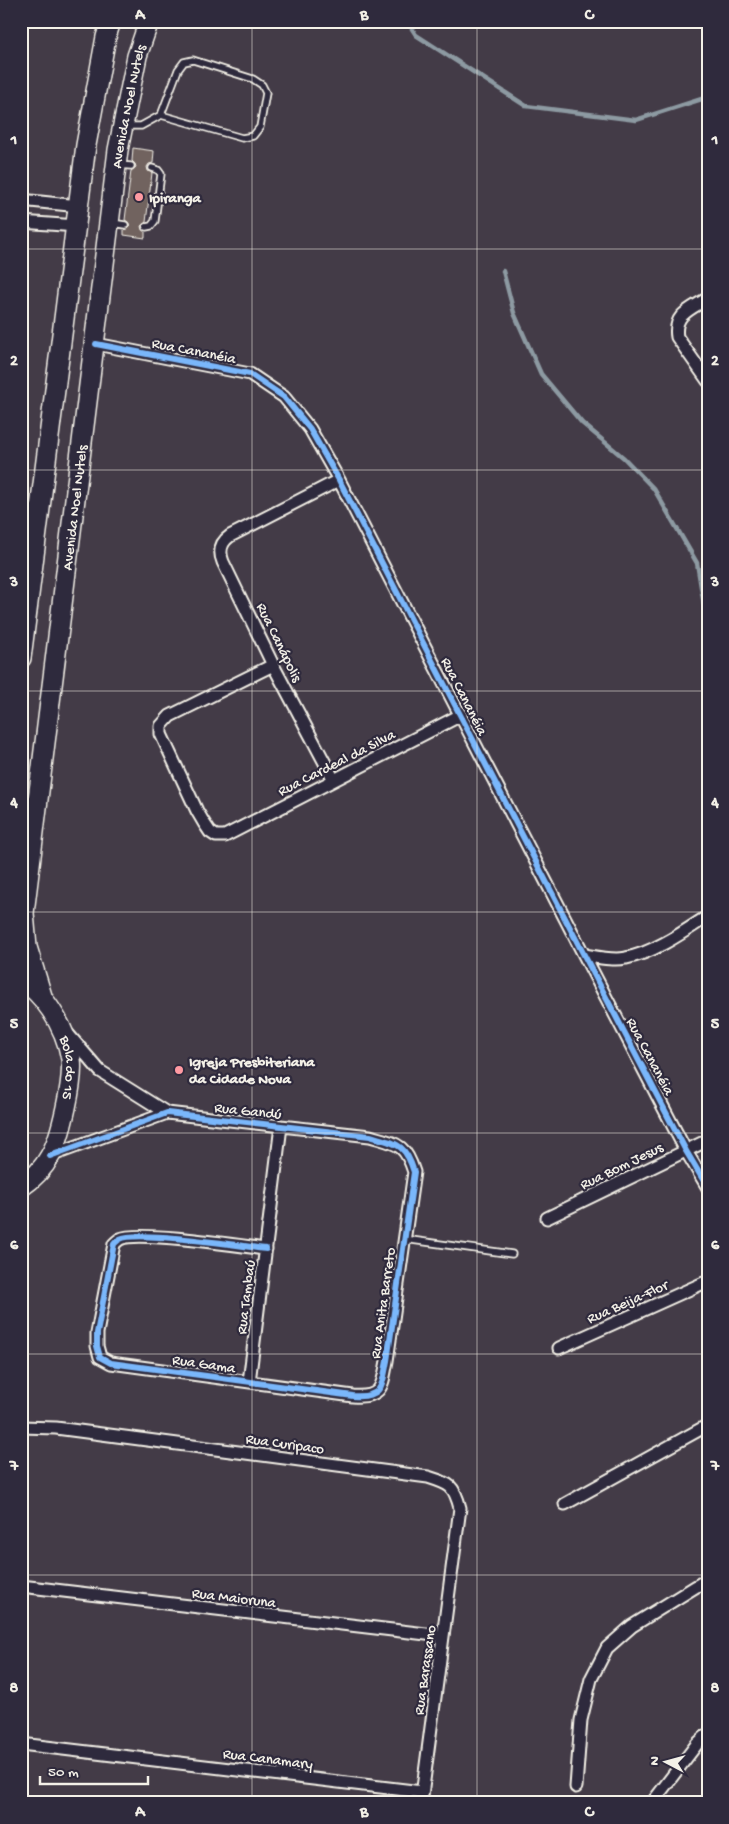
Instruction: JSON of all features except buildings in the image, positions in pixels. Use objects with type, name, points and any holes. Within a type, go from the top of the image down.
[{"type":"main road","points":[[21,658],[86,145],[106,37],[111,21]]},
{"type":"main road","name":"Avenida Noel Nutels","points":[[42,996],[27,947],[24,913],[96,344],[117,224],[124,165],[123,126],[137,56],[149,21]]},
{"type":"main road","name":"Bola do 15","points":[[21,981],[42,996],[62,1026],[71,1060],[68,1099],[50,1156],[34,1178],[21,1187]]},
{"type":"street","points":[[21,200],[79,206]]},
{"type":"street","points":[[21,222],[77,226]]},
{"type":"street","points":[[708,298],[680,317],[676,324],[677,337],[708,381]]},
{"type":"street","name":"Rua Cananéia","points":[[96,344],[250,374],[284,397],[310,429],[339,480],[584,955],[686,1150],[708,1188]]},
{"type":"street","name":"Rua Canápolis","points":[[334,780],[273,665],[221,557],[221,545],[224,540],[339,480]]},
{"type":"street","name":"Rua Cardeal da Silva","points":[[273,665],[170,716],[161,726],[161,734],[197,811],[210,832],[216,836],[225,836],[460,715]]},
{"type":"street","points":[[584,955],[603,958],[625,958],[644,952],[681,934],[708,916]]},
{"type":"street","name":"Rua Gandú","points":[[62,1026],[100,1070],[167,1113],[370,1136],[393,1143],[406,1150],[414,1172],[411,1190]]},
{"type":"street","name":"Rua Gandú","points":[[50,1156],[167,1113]]},
{"type":"street","name":"Rua Tambaú","points":[[249,1382],[281,1126]]},
{"type":"street","name":"Rua Bom Jesus","points":[[547,1218],[708,1140]]},
{"type":"street","name":"Rua Anita Barreto","points":[[353,1396],[368,1397],[378,1392],[383,1381],[411,1190]]},
{"type":"street","name":"Rua Gama","points":[[266,1249],[159,1237],[134,1236],[120,1238],[114,1244],[103,1310],[97,1333],[97,1346],[100,1357],[111,1362],[353,1396]]},
{"type":"street","name":"Rua Beija-Flor","points":[[559,1348],[708,1281]]},
{"type":"street","name":"Rua Curipaco","points":[[21,1426],[56,1428],[428,1477],[446,1483],[456,1493],[460,1508],[456,1542]]},
{"type":"street","points":[[565,1504],[708,1426]]},
{"type":"street","name":"Rua Barassano","points":[[422,1797],[456,1542]]},
{"type":"street","points":[[576,1787],[581,1720],[591,1679],[607,1648],[632,1626],[708,1579]]},
{"type":"street","name":"Rua Maioruna","points":[[21,1586],[444,1636]]},
{"type":"street","points":[[652,1803],[708,1734]]},
{"type":"street","name":"Rua Canamary","points":[[21,1744],[422,1797]]},
{"type":"lane","points":[[123,126],[141,126],[161,115],[178,70],[184,62],[193,60],[254,79],[262,85],[266,93],[260,127],[253,136],[242,138],[161,115]]},
{"type":"lane","points":[[146,227],[151,226],[155,221],[161,174],[158,170],[152,168]]},
{"type":"lane","points":[[404,1239],[512,1254]]},
{"type":"waterway","points":[[407,21],[416,35],[526,106],[636,120],[708,97]]},
{"type":"waterway","points":[[503,271],[514,313],[541,374],[582,423],[624,458],[654,489],[697,563],[706,617],[705,710],[708,753]]},
{"type":"cycle path","points":[[96,344],[250,374],[284,397],[310,429],[339,480],[686,1151],[708,1188]]},
{"type":"cycle path","points":[[50,1156],[167,1113],[370,1136],[399,1146],[407,1155],[414,1172],[387,1361],[382,1384],[376,1392],[370,1395],[353,1396],[111,1363],[100,1357],[97,1346],[97,1333],[114,1244],[119,1239],[147,1236],[167,1237],[266,1249]]},
{"type":"place","name":"Ipiranga","points":[[139,197]]},
{"type":"place","name":"Igreja Presbiteriana da Cidade Nova","points":[[179,1070]]}]
